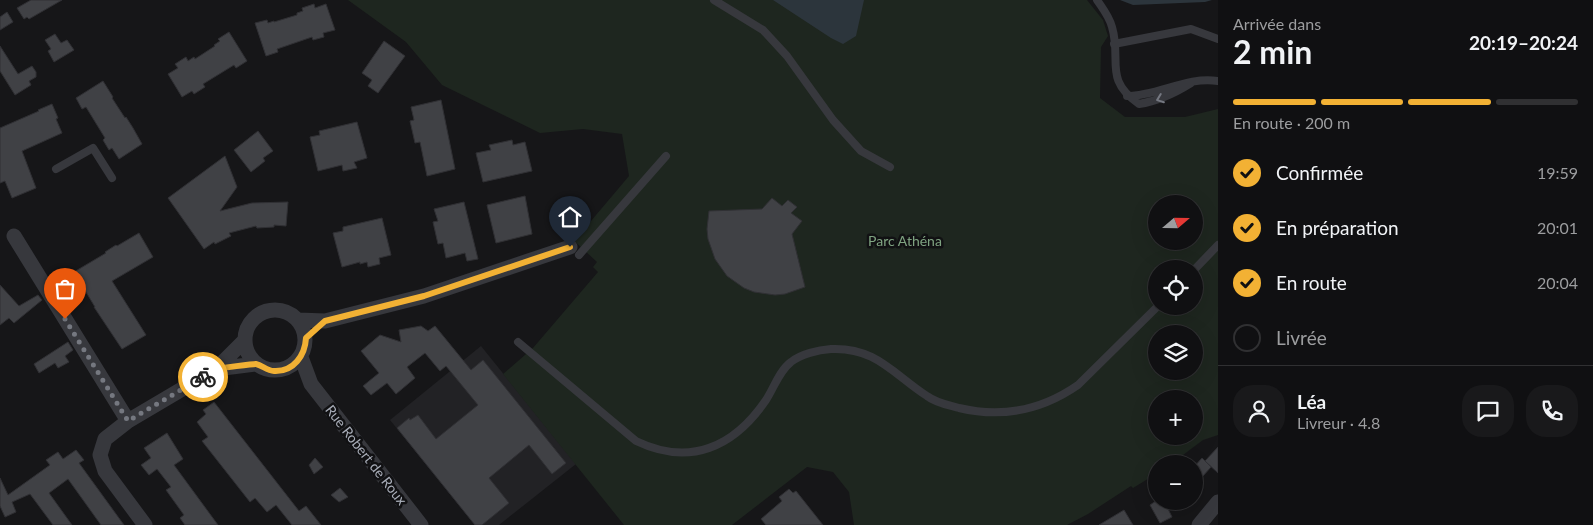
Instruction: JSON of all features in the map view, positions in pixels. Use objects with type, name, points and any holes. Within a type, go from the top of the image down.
[{"type":"street","points":[[14,236],[128,421]]},
{"type":"street","points":[[298,320],[325,321],[424,296],[575,251]]},
{"type":"street","points":[[268,310],[285,311],[298,320],[306,338],[305,348],[301,357],[294,365],[285,370],[274,371],[265,369],[250,358],[245,340],[249,324],[254,318],[268,310]]},
{"type":"street","points":[[306,338],[325,321]]},
{"type":"street","points":[[145,525],[105,471],[100,454],[105,439],[128,421],[216,369],[245,340]]},
{"type":"street","name":"Rue Robert de Roux","points":[[301,357],[311,384],[421,525]]},
{"type":"street","points":[[216,369],[256,364]]},
{"type":"street","name":"Rue Robert de Roux","points":[[285,370],[311,384]]},
{"type":"street","points":[[1199,525],[1218,502]]},
{"type":"lane","points":[[714,0],[763,30],[787,56],[833,120],[861,151],[890,167]]},
{"type":"lane","points":[[1097,0],[1109,16],[1113,29],[1117,78],[1127,96],[1139,104],[1154,102],[1177,92],[1191,83],[1208,80],[1218,81]]},
{"type":"lane","points":[[1114,44],[1191,29],[1218,39]]},
{"type":"lane","points":[[56,169],[93,148],[112,178]]},
{"type":"lane","points":[[575,251],[666,156]]},
{"type":"lane","points":[[1203,261],[1218,246]]},
{"type":"lane","points":[[518,342],[636,442],[664,452],[690,452],[718,445],[739,432],[767,399],[781,372],[791,362],[802,356],[830,349],[862,352],[878,360],[928,398],[980,412],[999,413],[1034,407],[1065,394],[1078,385],[1149,315]]},
{"type":"shaded area","points":[[773,0],[864,0],[856,36],[843,44]]},
{"type":"shaded area","points":[[1120,0],[1212,0],[1205,2],[1133,5]]},
{"type":"shaded area","points":[[481,346],[576,464],[499,525],[475,525],[390,420]]},
{"type":"green space","name":"Parc Athéna","points":[[348,0],[1087,0],[1103,20],[1108,36],[1101,47],[1100,98],[1125,117],[1185,117],[1218,109],[1218,435],[1203,440],[1203,390],[1148,390],[1148,445],[1196,445],[1183,455],[1148,455],[1148,479],[1133,488],[1131,486],[1088,514],[1067,525],[854,525],[849,492],[833,472],[807,467],[732,525],[624,525],[503,374],[533,348],[598,272],[593,267],[597,262],[570,237],[580,234],[629,176],[622,134],[583,129],[540,133],[442,85],[406,42]]},
{"type":"building","points":[[31,0],[62,0],[29,19],[27,17],[24,19],[17,8]]},
{"type":"building","points":[[314,4],[315,8],[326,4],[335,30],[323,33],[324,37],[313,40],[312,37],[277,49],[278,52],[266,56],[255,23],[267,20],[268,23],[274,22],[297,15],[297,13],[303,11],[302,8]]},
{"type":"building","points":[[7,12],[13,22],[0,30],[0,17]]},
{"type":"building","points":[[229,32],[247,61],[236,68],[234,65],[203,84],[205,87],[194,94],[192,91],[182,97],[168,74],[178,68],[175,64],[186,57],[188,61],[194,57],[195,59],[215,46],[220,41],[218,39]]},
{"type":"building","points":[[55,34],[61,43],[67,40],[74,50],[54,62],[48,51],[51,49],[45,40]]},
{"type":"building","points":[[384,41],[405,56],[378,93],[368,86],[372,80],[362,73]]},
{"type":"building","points":[[0,46],[18,74],[32,66],[36,72],[36,77],[29,81],[31,85],[15,95],[0,71]]},
{"type":"building","points":[[103,81],[142,144],[119,159],[112,148],[109,150],[103,140],[105,138],[86,107],[82,109],[76,98]]},
{"type":"building","points":[[441,100],[455,169],[427,176],[420,142],[415,143],[410,121],[414,120],[411,107]]},
{"type":"building","points":[[52,104],[62,133],[22,151],[36,188],[12,198],[5,181],[0,183],[0,128]]},
{"type":"building","points":[[357,122],[367,158],[354,162],[357,168],[343,171],[342,165],[318,171],[310,137],[320,135],[319,131]]},
{"type":"building","points":[[258,131],[273,151],[263,158],[265,161],[251,172],[234,150]]},
{"type":"building","points":[[512,140],[513,145],[525,142],[532,171],[483,182],[476,153],[491,150],[489,145]]},
{"type":"building","points":[[225,156],[237,187],[220,211],[252,203],[288,202],[286,226],[274,225],[274,227],[257,228],[256,226],[229,233],[231,236],[215,244],[214,242],[204,249],[168,198]]},
{"type":"building","points":[[525,196],[532,234],[496,243],[487,205]]},
{"type":"building","points":[[772,198],[782,206],[788,200],[797,207],[791,213],[802,221],[792,234],[805,287],[785,294],[775,295],[754,292],[744,288],[727,276],[715,259],[708,239],[707,229],[709,211],[762,209]]},
{"type":"building","points":[[464,202],[478,259],[467,261],[465,253],[446,258],[443,243],[438,244],[433,222],[438,221],[434,209]]},
{"type":"building","points":[[382,218],[391,255],[379,258],[380,264],[368,267],[367,262],[360,264],[360,262],[342,267],[333,233],[343,231],[343,227]]},
{"type":"building","points":[[139,233],[153,257],[112,281],[146,335],[122,349],[94,307],[74,272],[116,245]]},
{"type":"building","points":[[0,285],[19,306],[38,295],[42,300],[14,323],[9,318],[0,325]]},
{"type":"building","points":[[421,326],[428,331],[435,326],[471,370],[483,360],[566,463],[552,474],[529,445],[489,478],[509,503],[482,525],[475,525],[397,428],[409,418],[410,420],[418,415],[436,439],[478,405],[446,366],[440,371],[425,353],[407,367],[415,378],[396,394],[387,383],[371,395],[363,386],[379,373],[361,351],[380,335],[401,342],[399,330]]},
{"type":"building","points":[[68,342],[73,350],[65,356],[69,362],[58,368],[55,363],[39,373],[34,364]]},
{"type":"building","points":[[214,402],[299,511],[306,506],[321,525],[292,525],[276,505],[267,512],[255,498],[250,502],[202,441],[208,437],[197,422],[206,414],[203,410]]},
{"type":"building","points":[[167,433],[183,459],[174,465],[218,525],[185,525],[180,518],[184,515],[166,490],[171,487],[157,469],[149,475],[141,465],[151,458],[144,448]]},
{"type":"building","points":[[1218,447],[1218,473],[1205,461]]},
{"type":"building","points":[[76,450],[84,460],[79,463],[124,525],[101,525],[68,479],[49,493],[72,525],[53,525],[30,494],[12,502],[16,512],[5,517],[0,506],[0,478],[8,495],[50,465],[46,460],[58,452],[63,459]]},
{"type":"building","points":[[315,458],[323,467],[314,474],[309,465]]},
{"type":"building","points":[[1203,459],[1211,467],[1203,476]]},
{"type":"building","points":[[340,488],[348,497],[339,502],[331,495]]},
{"type":"building","points":[[789,489],[793,493],[796,491],[823,525],[766,525],[761,519],[782,501],[779,497]]},
{"type":"building","points":[[1124,510],[1133,525],[1099,525]]},
{"type":"building","points":[[1153,510],[1168,510],[1172,517],[1160,523]]},
{"type":"way so far","points":[[65,319],[128,421],[203,377]]},
{"type":"route","points":[[203,377],[216,369],[256,364],[274,371],[285,370],[294,365],[301,357],[305,348],[306,338],[325,321],[424,296],[570,247]]}]
